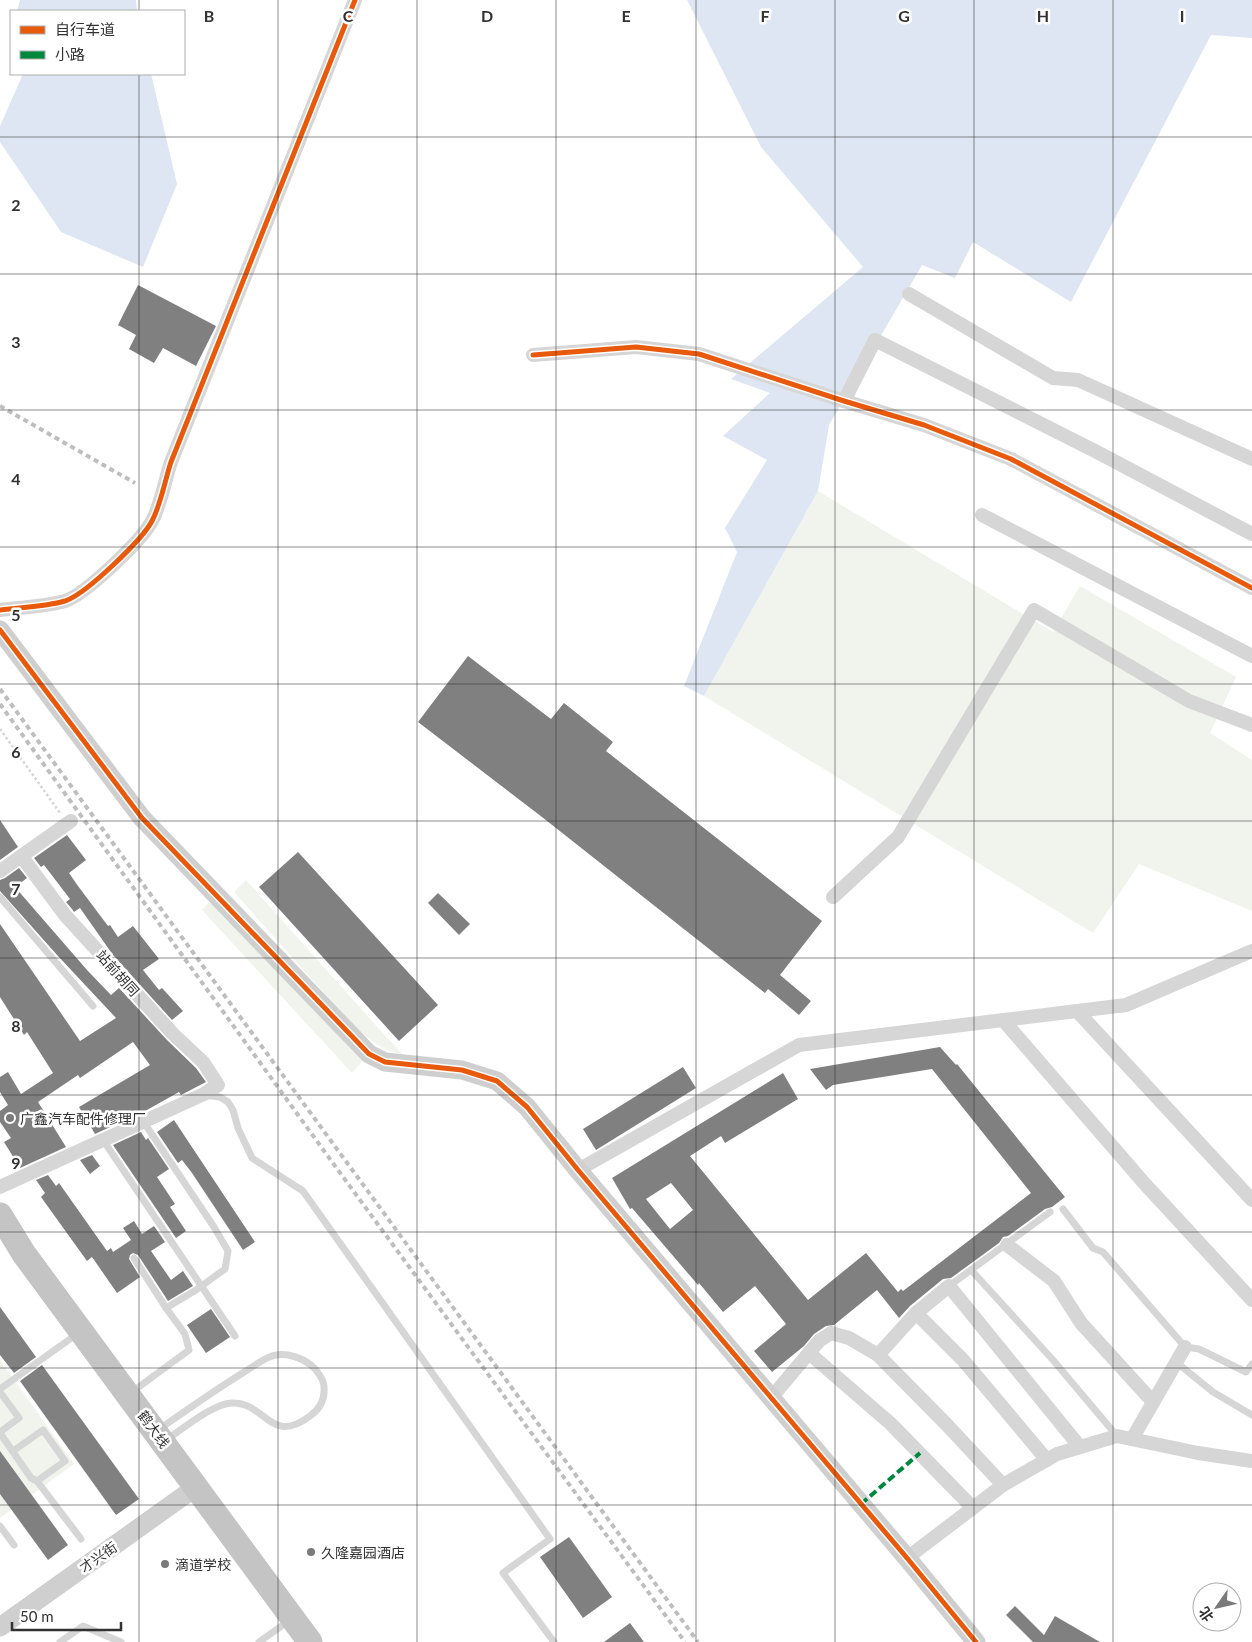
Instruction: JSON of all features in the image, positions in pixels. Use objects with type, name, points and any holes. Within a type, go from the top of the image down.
[{"type":"highway","name":"鹤大线","points":[[0,1215],[24,1254],[310,1642]]},
{"type":"street","points":[[0,610],[42,606],[67,600],[93,583],[129,549],[152,521],[171,462],[355,0]]},
{"type":"street","points":[[910,294],[1053,378],[1078,380],[1252,459]]},
{"type":"street","points":[[844,401],[875,340],[1097,452],[1252,534]]},
{"type":"street","points":[[532,355],[636,347],[699,354],[924,425],[1011,459],[1252,588]]},
{"type":"street","points":[[982,515],[1252,656]]},
{"type":"street","points":[[833,897],[898,837],[1034,610],[1189,702],[1252,724]]},
{"type":"street","points":[[0,630],[142,818],[369,1054],[385,1062],[462,1070],[497,1081],[527,1107],[976,1642]]},
{"type":"street","points":[[0,871],[69,823]]},
{"type":"street","name":"站前胡同","points":[[22,857],[65,915],[173,1034],[203,1062],[218,1085],[204,1094]]},
{"type":"street","points":[[578,1170],[798,1045],[1126,1005],[1252,951]]},
{"type":"street","points":[[1077,1011],[1252,1200]]},
{"type":"street","points":[[1003,1020],[1144,1183],[1252,1300]]},
{"type":"street","points":[[0,1187],[204,1094]]},
{"type":"street","points":[[1007,1245],[1054,1281],[1081,1323],[1153,1402]]},
{"type":"street","points":[[878,1355],[916,1314],[949,1286],[1080,1447]]},
{"type":"street","points":[[916,1314],[963,1360],[1047,1460]]},
{"type":"street","points":[[771,1398],[819,1341],[831,1332],[849,1338],[878,1355],[1003,1485]]},
{"type":"street","points":[[1132,1439],[1185,1347]]},
{"type":"street","points":[[810,1353],[891,1424],[973,1508]]},
{"type":"street","points":[[907,1558],[1003,1485],[1058,1454],[1117,1436],[1198,1453],[1252,1461]]},
{"type":"street","name":"才兴街","points":[[0,1627],[196,1487]]},
{"type":"lane","points":[[0,897],[93,1006]]},
{"type":"lane","points":[[204,1094],[228,1102],[234,1110],[238,1128],[252,1158],[303,1191],[550,1539],[503,1573],[554,1642]]},
{"type":"lane","points":[[143,1121],[228,1251],[224,1269],[201,1287],[166,1308]]},
{"type":"lane","points":[[103,1140],[235,1336]]},
{"type":"lane","points":[[1063,1209],[1093,1248],[1103,1252],[1185,1347],[1199,1349],[1246,1372],[1252,1364]]},
{"type":"lane","points":[[949,1286],[1050,1212]]},
{"type":"lane","points":[[128,1394],[189,1350],[185,1334],[134,1258]]},
{"type":"lane","points":[[972,1271],[1053,1360],[1117,1436]]},
{"type":"lane","points":[[81,1539],[37,1481],[31,1478],[0,1432],[19,1418],[1,1395],[82,1331]]},
{"type":"lane","points":[[275,1355],[293,1356],[306,1361],[316,1369],[325,1385],[324,1400],[315,1413],[302,1422],[290,1427],[277,1426],[249,1408],[232,1403],[220,1406],[159,1437],[236,1377],[275,1355]]},
{"type":"lane","points":[[1176,1362],[1213,1392],[1252,1415]]},
{"type":"lane","points":[[13,1451],[43,1430],[66,1461],[37,1481]]},
{"type":"lane","points":[[0,1526],[14,1545]]},
{"type":"lane","points":[[259,1642],[292,1618]]},
{"type":"lane","points":[[60,1642],[82,1626],[120,1642]]},
{"type":"path","points":[[0,729],[69,823]]},
{"type":"shaded area","points":[[20,0],[136,0],[137,10],[17,10]]},
{"type":"shaded area","points":[[687,0],[1252,0],[1252,38],[1211,35],[1071,302],[973,242],[955,278],[922,265],[829,425],[818,491],[704,696],[684,686],[737,552],[725,528],[767,460],[723,436],[770,393],[731,379],[863,267],[761,147]]},
{"type":"shaded area","points":[[23,75],[151,75],[177,184],[143,267],[61,232],[0,142],[0,126]]},
{"type":"shaded area","points":[[818,491],[1053,632],[1080,586],[1236,677],[1210,733],[1252,760],[1252,911],[1139,864],[1093,933],[704,696]]},
{"type":"shaded area","points":[[246,880],[403,1055],[384,1049],[357,1030],[234,892]]},
{"type":"shaded area","points":[[213,898],[365,1058],[352,1073],[202,910]]},
{"type":"shaded area","points":[[0,1360],[74,1464],[0,1518]]},
{"type":"building","points":[[138,285],[216,326],[196,366],[163,348],[154,363],[129,349],[136,335],[118,325]]},
{"type":"building","points":[[468,656],[551,719],[564,703],[613,742],[606,751],[822,921],[780,975],[811,1001],[799,1015],[768,989],[765,993],[418,722]]},
{"type":"building","points":[[0,820],[18,847],[0,860]]},
{"type":"building","points":[[67,835],[86,860],[69,873],[78,886],[118,937],[133,926],[159,959],[143,970],[159,990],[162,988],[183,1011],[172,1020],[113,955],[80,908],[74,912],[66,902],[70,899],[44,865],[41,867],[34,858]]},
{"type":"building","points":[[298,852],[438,1005],[399,1041],[259,887]]},
{"type":"building","points":[[19,868],[27,878],[15,887],[87,970],[111,995],[119,988],[196,1068],[206,1082],[181,1095],[179,1092],[147,1110],[95,1134],[79,1107],[150,1065],[133,1042],[80,1078],[78,1075],[38,1102],[66,1147],[20,1168],[4,1142],[11,1138],[0,1122],[0,1111],[8,1105],[0,1092],[0,1077],[8,1072],[21,1094],[53,1073],[27,1032],[24,1035],[0,997],[0,924],[80,1041],[116,1018],[0,891],[0,880]]},
{"type":"building","points":[[438,893],[470,924],[459,935],[428,903]]},
{"type":"building","points":[[940,1047],[957,1064],[1065,1197],[1008,1236],[1003,1237],[999,1243],[951,1278],[943,1279],[910,1306],[899,1318],[877,1290],[834,1325],[826,1326],[814,1334],[804,1346],[772,1372],[754,1351],[786,1324],[755,1286],[723,1312],[632,1208],[630,1209],[612,1178],[783,1073],[798,1099],[725,1143],[721,1136],[690,1156],[808,1300],[866,1253],[898,1292],[901,1289],[903,1291],[1031,1193],[932,1069],[833,1085],[826,1090],[810,1069]],"holes":[[[671,1183],[693,1210],[670,1229],[646,1199]]]},
{"type":"building","points":[[683,1067],[696,1088],[596,1150],[583,1129]]},
{"type":"building","points":[[174,1120],[255,1242],[243,1250],[192,1173],[182,1160],[178,1163],[157,1132]]},
{"type":"building","points":[[141,1132],[146,1140],[148,1138],[169,1169],[157,1177],[175,1204],[170,1207],[186,1231],[176,1238],[113,1145]]},
{"type":"building","points":[[92,1155],[100,1166],[90,1174],[80,1160]]},
{"type":"building","points":[[48,1175],[56,1186],[59,1183],[107,1251],[111,1248],[113,1252],[131,1240],[123,1228],[134,1221],[142,1234],[154,1226],[165,1242],[151,1251],[171,1280],[183,1271],[193,1286],[168,1301],[138,1255],[133,1253],[129,1259],[140,1277],[117,1293],[92,1257],[87,1261],[41,1197],[45,1193],[36,1180]]},
{"type":"building","points":[[0,1307],[36,1357],[14,1373],[0,1355]]},
{"type":"building","points":[[211,1309],[230,1337],[206,1353],[187,1325]]},
{"type":"building","points":[[42,1365],[139,1499],[116,1515],[20,1381]]},
{"type":"building","points":[[0,1451],[68,1545],[48,1560],[0,1494]]},
{"type":"building","points":[[569,1537],[612,1597],[583,1618],[540,1557]]},
{"type":"building","points":[[1015,1606],[1044,1635],[1055,1616],[1100,1642],[1033,1642],[1006,1615]]},
{"type":"building","points":[[630,1623],[644,1642],[604,1642]]},
{"type":"railway","points":[[0,406],[135,483]]},
{"type":"railway","points":[[0,689],[698,1642]]},
{"type":"railway","points":[[0,704],[335,1166],[685,1642]]},
{"type":"marked path","points":[[861,1504],[920,1453]]},
{"type":"cycle path","points":[[0,610],[49,605],[65,601],[74,596],[113,566],[137,541],[152,521],[171,462],[355,0]]},
{"type":"cycle path","points":[[533,355],[636,347],[699,354],[924,425],[1011,459],[1252,588]]},
{"type":"cycle path","points":[[0,630],[142,818],[369,1054],[385,1062],[462,1070],[497,1081],[527,1107],[976,1642]]},
{"type":"place","name":"广鑫汽车配件修理厂","points":[[10,1118]]},
{"type":"place","name":"久隆嘉园酒店","points":[[311,1552]]},
{"type":"place","name":"滴道学校","points":[[165,1564]]}]
